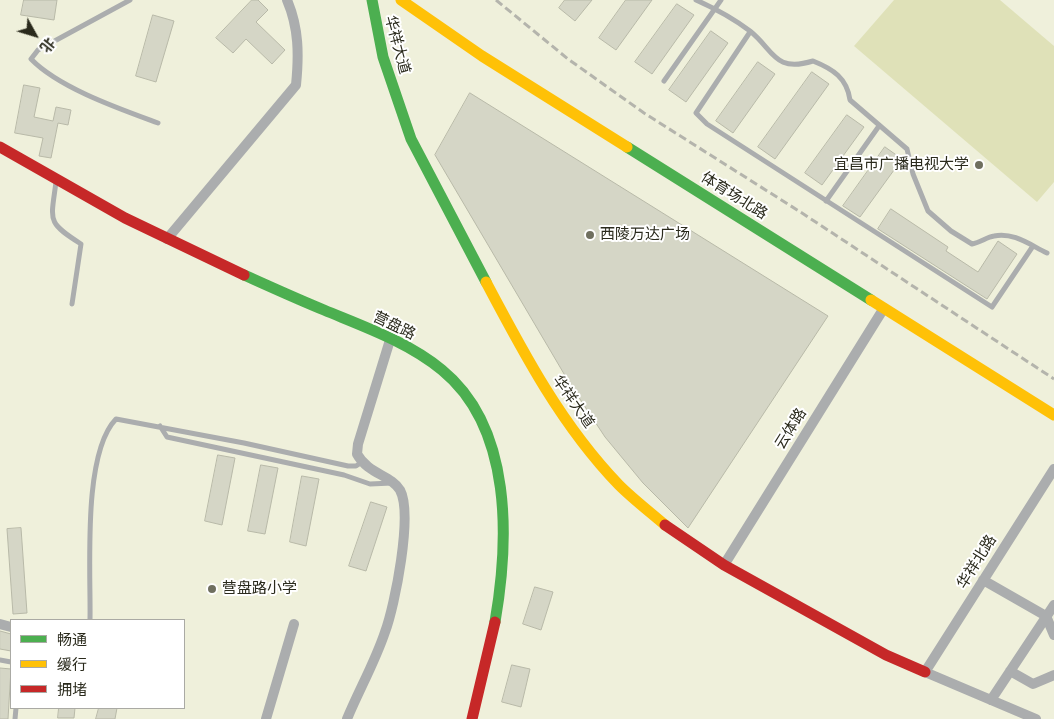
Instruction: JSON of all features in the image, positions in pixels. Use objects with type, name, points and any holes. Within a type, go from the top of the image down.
[{"type":"street","points":[[167,239],[296,85],[297,33],[287,0]]},
{"type":"street","name":"华祥大道","points":[[372,0],[383,57],[411,140],[533,371],[572,429],[619,485],[670,530],[724,565],[886,655],[925,672]]},
{"type":"street","name":"体育场北路","points":[[401,0],[482,56],[1054,415]]},
{"type":"street","name":"体育场北路","points":[[418,0],[480,43],[1054,404]]},
{"type":"street","name":"营盘路","points":[[0,147],[56,182],[167,239],[390,340],[426,359],[446,373],[461,387],[473,404],[484,426],[502,489],[506,556],[497,619],[472,719]]},
{"type":"street","name":"云体路","points":[[724,565],[884,308]]},
{"type":"street","points":[[347,719],[386,630],[404,541],[405,507],[401,492],[395,483],[362,462],[357,454],[358,444],[390,340]]},
{"type":"street","name":"华祥北路","points":[[925,672],[1054,469]]},
{"type":"street","points":[[983,580],[1046,616],[1054,634]]},
{"type":"street","points":[[991,700],[1054,605]]},
{"type":"street","points":[[266,719],[294,624]]},
{"type":"street","points":[[1010,671],[1033,684],[1054,675]]},
{"type":"street","points":[[925,672],[1036,719]]},
{"type":"lane","points":[[130,0],[38,50],[31,59],[42,71],[110,105],[158,123]]},
{"type":"lane","points":[[696,0],[750,32],[772,57],[796,66],[813,61],[832,68],[848,86],[850,100],[906,149],[913,174],[928,211],[951,232],[972,244],[983,242],[992,236],[1010,235],[1047,253]]},
{"type":"lane","points":[[664,82],[721,0]]},
{"type":"lane","points":[[750,32],[696,112],[707,124],[992,307],[1033,246]]},
{"type":"lane","points":[[826,201],[880,126]]},
{"type":"lane","points":[[56,182],[51,218],[58,229],[81,244],[72,304]]},
{"type":"lane","points":[[90,619],[92,507],[97,457],[108,427],[116,419],[160,426],[348,466],[356,466],[362,462]]},
{"type":"lane","points":[[160,426],[166,437],[344,474],[370,484],[395,483]]},
{"type":"green space","points":[[894,0],[1000,0],[1054,46],[1054,182],[1037,202],[854,46]]},
{"type":"building","points":[[24,0],[57,0],[54,20],[21,15]]},
{"type":"building","points":[[252,0],[258,0],[268,10],[256,22],[285,50],[272,64],[246,39],[233,53],[216,38]]},
{"type":"building","points":[[565,0],[592,0],[575,21],[559,8]]},
{"type":"building","points":[[626,0],[652,0],[616,50],[599,38]]},
{"type":"building","points":[[677,4],[694,15],[652,74],[635,62]]},
{"type":"building","points":[[153,15],[174,21],[156,82],[136,76]]},
{"type":"building","points":[[711,31],[728,43],[686,102],[669,90]]},
{"type":"building","points":[[758,62],[775,74],[733,133],[716,121]]},
{"type":"building","points":[[812,72],[829,84],[775,159],[758,147]]},
{"type":"building","points":[[24,85],[40,88],[34,117],[53,121],[56,107],[71,110],[68,125],[58,123],[51,158],[39,156],[43,138],[15,133]]},
{"type":"building","name":"西陵万达广场","points":[[470,93],[828,316],[688,528],[643,483],[605,437],[570,384],[435,155]]},
{"type":"building","points":[[847,115],[864,127],[822,185],[805,173]]},
{"type":"building","points":[[885,147],[902,159],[860,217],[843,206]]},
{"type":"building","points":[[891,209],[948,247],[946,251],[978,272],[998,241],[1017,254],[987,299],[878,229]]},
{"type":"building","points":[[218,455],[235,458],[222,525],[205,521]]},
{"type":"building","points":[[261,465],[278,468],[265,534],[248,531]]},
{"type":"building","points":[[302,476],[319,479],[306,546],[290,542]]},
{"type":"building","points":[[371,502],[387,507],[366,571],[349,566]]},
{"type":"building","points":[[21,528],[27,613],[13,614],[7,529]]},
{"type":"building","points":[[535,587],[553,592],[541,630],[523,624]]},
{"type":"building","points":[[0,631],[10,634],[10,651],[0,649]]},
{"type":"building","points":[[512,665],[530,669],[521,707],[502,702]]},
{"type":"building","points":[[0,668],[10,669],[8,719],[0,719]]},
{"type":"building","points":[[59,709],[75,709],[74,718],[58,718]]},
{"type":"building","points":[[99,709],[117,709],[115,719],[96,719]]},
{"type":"railway","points":[[496,0],[568,59],[644,113],[802,213],[1054,379]]},
{"type":"traffic: fast","points":[[372,0],[383,57],[411,139],[486,282]]},
{"type":"traffic: fast","points":[[627,147],[871,300]]},
{"type":"traffic: fast","points":[[244,275],[401,343],[442,370],[465,394],[482,422],[494,454],[500,487],[503,557],[495,622]]},
{"type":"traffic: slow","points":[[401,0],[482,56],[627,147]]},
{"type":"traffic: slow","points":[[486,282],[545,388],[580,439],[619,485],[665,525]]},
{"type":"traffic: slow","points":[[871,300],[1054,415]]},
{"type":"traffic: jam","points":[[0,147],[125,218],[244,275]]},
{"type":"traffic: jam","points":[[665,525],[724,565],[886,655],[925,672]]},
{"type":"traffic: jam","points":[[472,719],[495,622]]},
{"type":"place","name":"宜昌市广播电视大学","points":[[979,165]]},
{"type":"place","name":"西陵万达广场","points":[[590,235]]},
{"type":"place","name":"营盘路小学","points":[[212,589]]}]
